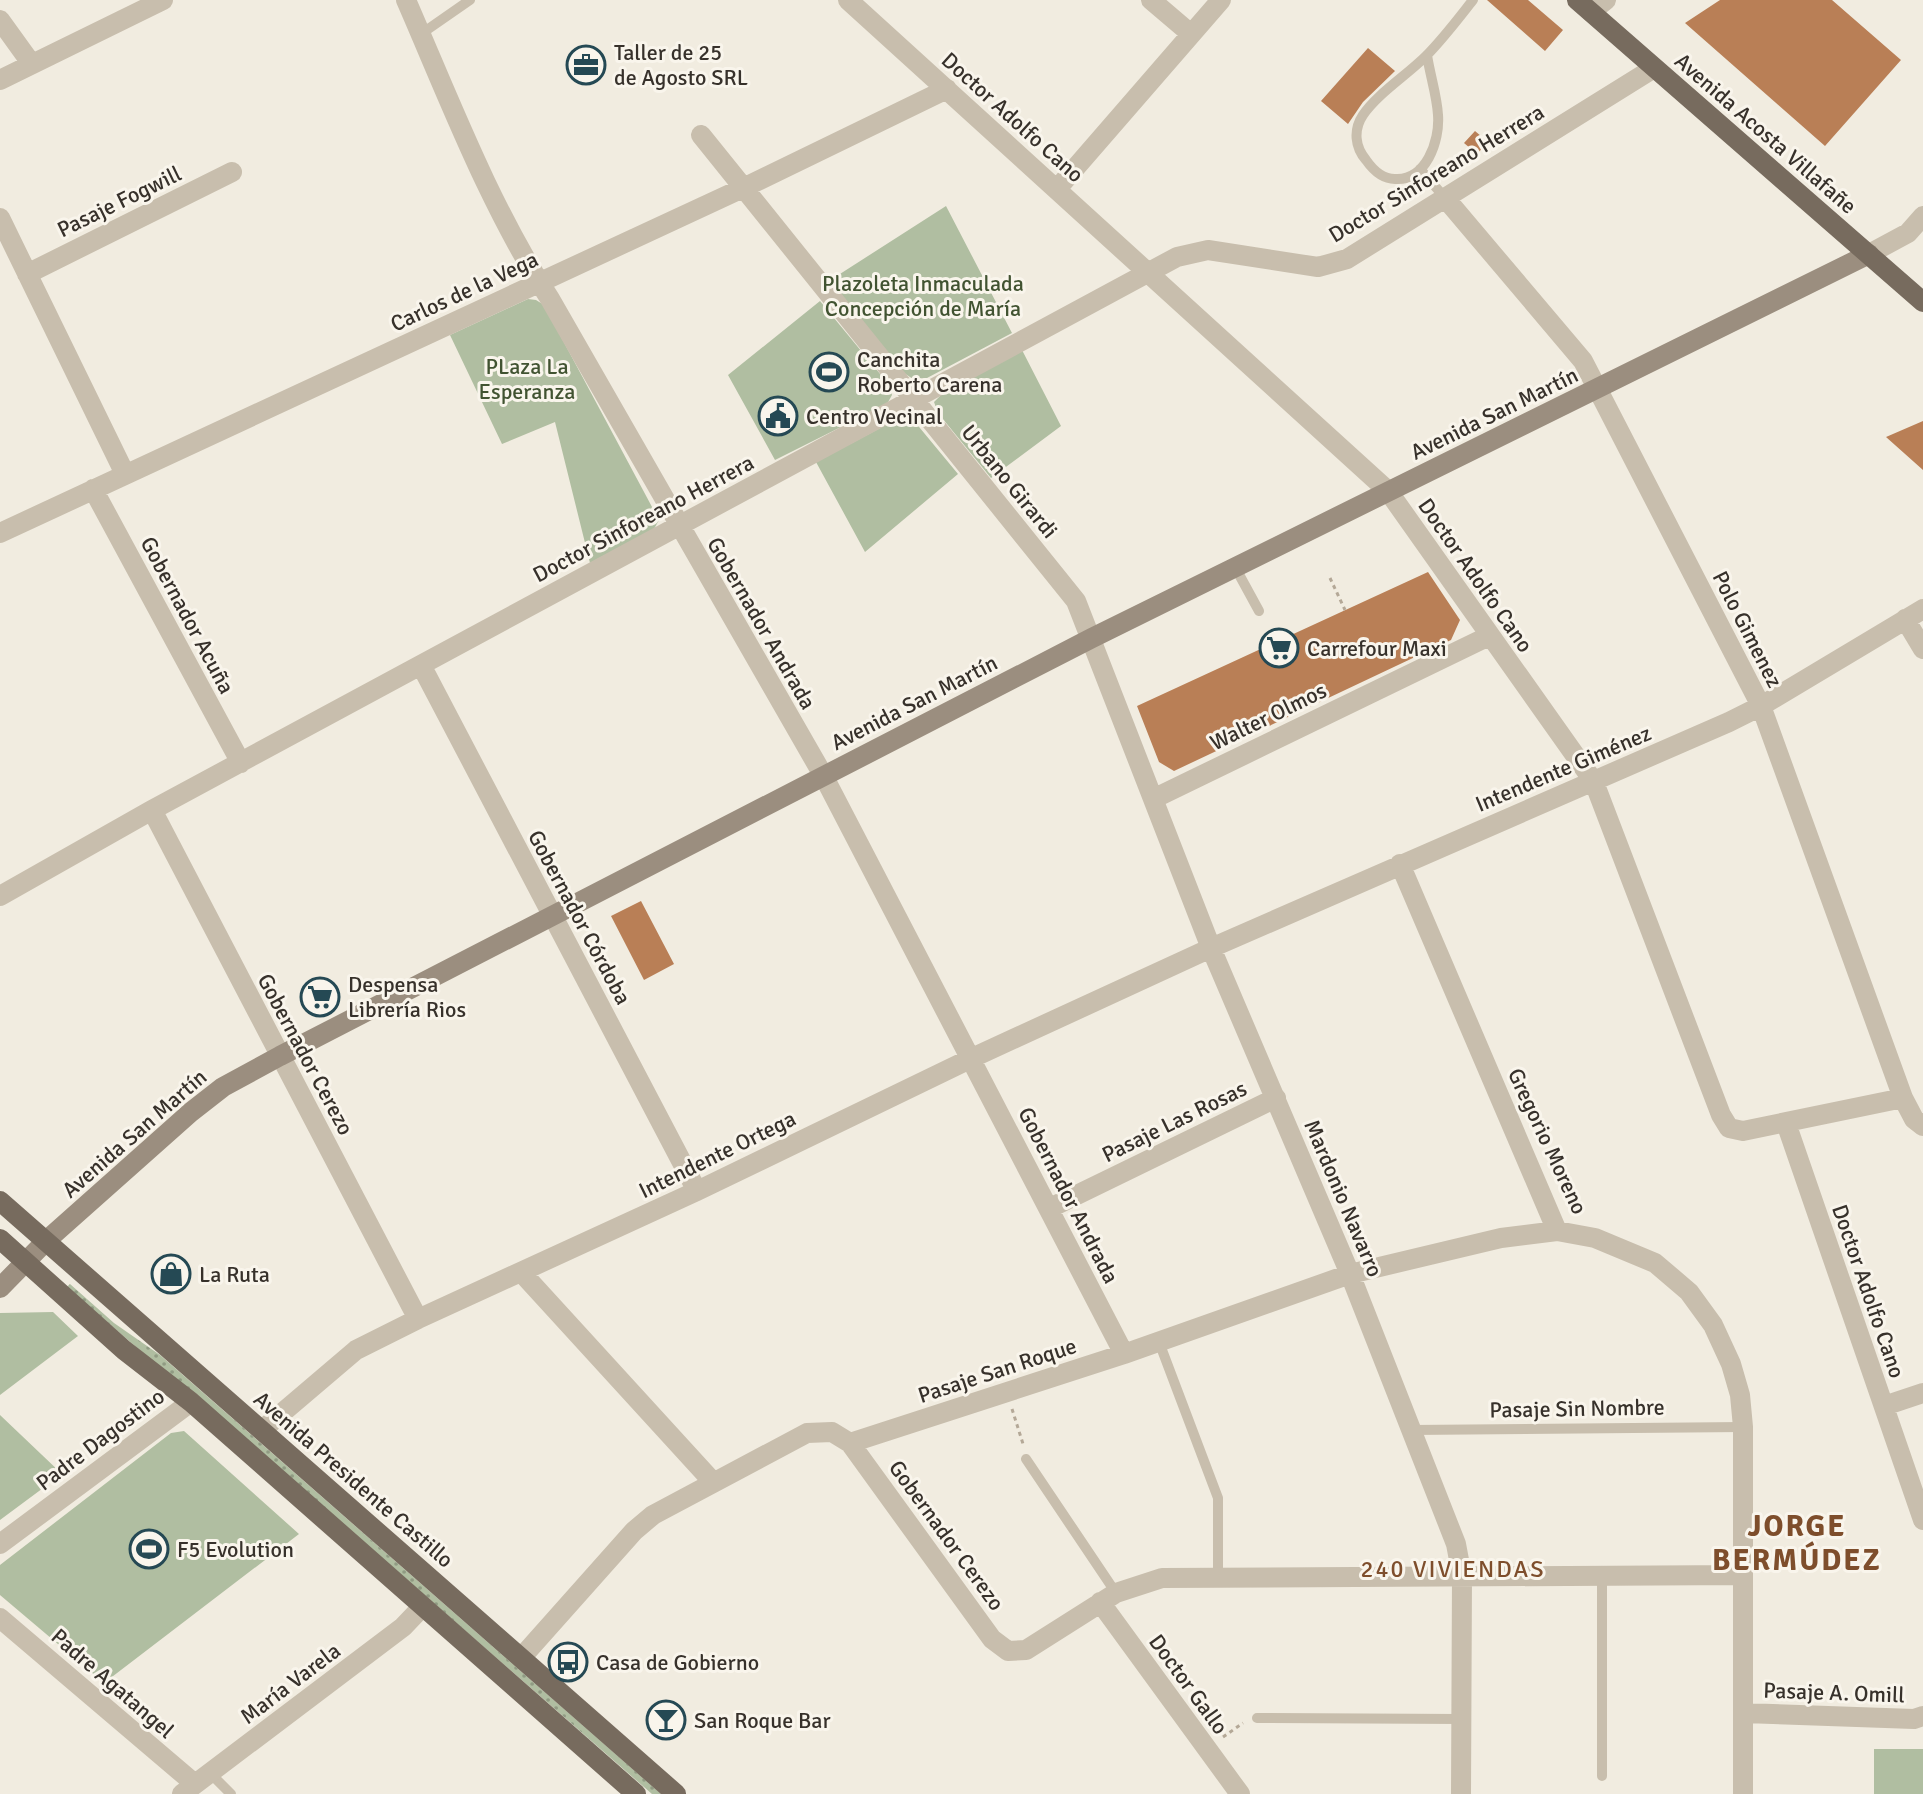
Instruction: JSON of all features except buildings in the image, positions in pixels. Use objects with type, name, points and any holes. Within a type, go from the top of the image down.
[{"type":"main road","name":"Avenida Acosta Villafañe","points":[[1591,4],[1654,68],[1923,302]]},
{"type":"main road","name":"Avenida San Martín","points":[[0,1288],[47,1240],[223,1087],[1092,638],[1869,254]]},
{"type":"main road","name":"Avenida Presidente Castillo","points":[[0,1201],[676,1794]]},
{"type":"main road","points":[[0,1239],[124,1350],[191,1402],[636,1794]]},
{"type":"main road","points":[[0,1270],[25,1261]]},
{"type":"street","points":[[0,80],[163,0]]},
{"type":"street","name":"Gobernador Andrada","points":[[406,0],[526,263],[823,775],[1124,1354]]},
{"type":"street","name":"Doctor Adolfo Cano","points":[[848,0],[1388,491],[1594,782],[1721,1115],[1729,1128],[1743,1131],[1786,1123],[1923,1520]]},
{"type":"street","points":[[1151,0],[1191,34]]},
{"type":"street","points":[[1057,189],[1221,0]]},
{"type":"street","points":[[0,20],[31,63]]},
{"type":"street","name":"Doctor Sinforeano Herrera","points":[[0,896],[152,810],[1147,272],[1177,257],[1208,250],[1318,267],[1347,259],[1654,68]]},
{"type":"street","name":"Carlos de la Vega","points":[[0,533],[743,188],[947,89]]},
{"type":"street","name":"Urbano Girardi","points":[[701,135],[1076,601],[1092,638]]},
{"type":"street","name":"Pasaje Fogwill","points":[[27,274],[232,172]]},
{"type":"street","name":"Polo Gimenez","points":[[1446,199],[1583,361],[1761,706],[1903,1098],[1914,1119],[1923,1126]]},
{"type":"street","points":[[1869,254],[1908,233],[1923,216]]},
{"type":"street","points":[[0,218],[125,474]]},
{"type":"street","name":"Gobernador Acuña","points":[[93,489],[241,763]]},
{"type":"street","points":[[1914,614],[1923,649]]},
{"type":"street","name":"Intendente Giménez","points":[[1211,948],[1761,706],[1914,614]]},
{"type":"street","name":"Walter Olmos","points":[[1155,798],[1489,636]]},
{"type":"street","name":"Mardonio Navarro","points":[[1092,638],[1211,948],[1350,1274],[1456,1544],[1462,1576],[1461,1794]]},
{"type":"street","name":"Gobernador Córdoba","points":[[421,665],[697,1191]]},
{"type":"street","name":"Gobernador Cerezo","points":[[152,810],[418,1319]]},
{"type":"street","name":"Gregorio Moreno","points":[[1400,864],[1557,1231],[1595,1238],[1655,1263],[1689,1292],[1713,1325],[1731,1364],[1740,1395],[1743,1427],[1743,1794]]},
{"type":"street","name":"Intendente Ortega","points":[[262,1430],[356,1350],[1211,948]]},
{"type":"street","name":"Pasaje Las Rosas","points":[[1050,1208],[1276,1098]]},
{"type":"street","points":[[1786,1123],[1903,1098]]},
{"type":"street","name":"Pasaje San Roque","points":[[850,1443],[1124,1354],[1350,1274],[1501,1238],[1557,1231]]},
{"type":"street","points":[[522,1273],[713,1482]]},
{"type":"street","points":[[1884,1406],[1923,1393]]},
{"type":"street","name":"Padre Dagostino","points":[[0,1544],[191,1402]]},
{"type":"street","points":[[521,1658],[634,1531],[653,1515],[807,1433],[832,1432],[850,1443]]},
{"type":"street","name":"Gobernador Cerezo","points":[[850,1443],[992,1639],[1008,1651],[1026,1650],[1108,1598]]},
{"type":"street","points":[[1108,1598],[1162,1578],[1743,1575]]},
{"type":"street","name":"Doctor Gallo","points":[[1108,1598],[1240,1794]]},
{"type":"street","name":"María Varela","points":[[196,1784],[403,1627],[423,1606]]},
{"type":"street","name":"Padre Agatangel","points":[[0,1618],[196,1784]]},
{"type":"street","name":"Pasaje A. Omill","points":[[1744,1713],[1914,1719],[1923,1716]]},
{"type":"lane","points":[[421,34],[470,0]]},
{"type":"lane","points":[[1427,55],[1438,116],[1435,143],[1426,163],[1414,175],[1398,180],[1384,177],[1357,149],[1356,134],[1363,115],[1427,55],[1473,0]]},
{"type":"lane","points":[[1420,169],[1446,199]]},
{"type":"lane","points":[[1235,567],[1259,611]]},
{"type":"lane","points":[[1159,1342],[1218,1498],[1218,1577]]},
{"type":"lane","name":"Pasaje Sin Nombre","points":[[1411,1430],[1743,1427]]},
{"type":"lane","points":[[1026,1459],[1108,1598]]},
{"type":"lane","points":[[1602,1575],[1602,1776]]},
{"type":"lane","points":[[1257,1718],[1461,1719]]},
{"type":"lane","points":[[196,1784],[231,1794]]},
{"type":"path","points":[[1330,578],[1345,610]]},
{"type":"path","points":[[1006,1393],[1022,1436],[1026,1459]]},
{"type":"path","points":[[1207,1748],[1249,1718],[1257,1718]]},
{"type":"green space","name":"Plazoleta Inmaculada Concepción de María","points":[[946,206],[1012,333],[927,378],[913,379],[904,373],[829,281]]},
{"type":"green space","name":"PLaza La Esperanza","points":[[528,299],[544,305],[659,520],[654,529],[590,563],[555,422],[502,444],[450,335]]},
{"type":"green space","name":"Plazoleta Inmaculada Concepción de María","points":[[820,301],[890,386],[892,395],[887,404],[775,460],[728,375]]},
{"type":"green space","name":"Plazoleta Inmaculada Concepción de María","points":[[1022,350],[1061,426],[991,478],[938,413],[934,402],[943,393]]},
{"type":"green space","points":[[910,416],[958,474],[865,552],[816,462],[901,417]]},
{"type":"green space","points":[[70,1284],[114,1323],[160,1355],[661,1794],[652,1794],[191,1391],[67,1287]]},
{"type":"green space","points":[[53,1312],[78,1336],[0,1395],[0,1313]]},
{"type":"green space","points":[[0,1415],[62,1474],[0,1520]]},
{"type":"green space","name":"F5 Evolution","points":[[184,1431],[299,1534],[104,1683],[0,1595],[0,1565],[171,1433]]},
{"type":"green space","points":[[1874,1749],[1923,1749],[1923,1794],[1874,1794]]},
{"type":"place","name":"Taller de 25 de Agosto SRL","points":[[586,65]]},
{"type":"place","name":"Canchita Roberto Carena","points":[[829,372]]},
{"type":"place","name":"Centro Vecinal","points":[[778,416]]},
{"type":"place","name":"Carrefour Maxi","points":[[1279,648]]},
{"type":"place","name":"Despensa Librería Rios","points":[[320,997]]},
{"type":"place","name":"La Ruta","points":[[171,1274]]},
{"type":"place","name":"F5 Evolution","points":[[149,1549]]},
{"type":"place","name":"Casa de Gobierno","points":[[568,1662]]},
{"type":"place","name":"San Roque Bar","points":[[666,1720]]},
{"type":"district","name":"JORGE BERMÚDEZ","points":[[1797,1543]]},
{"type":"district","name":"240 VIVIENDAS","points":[[1453,1569]]}]
